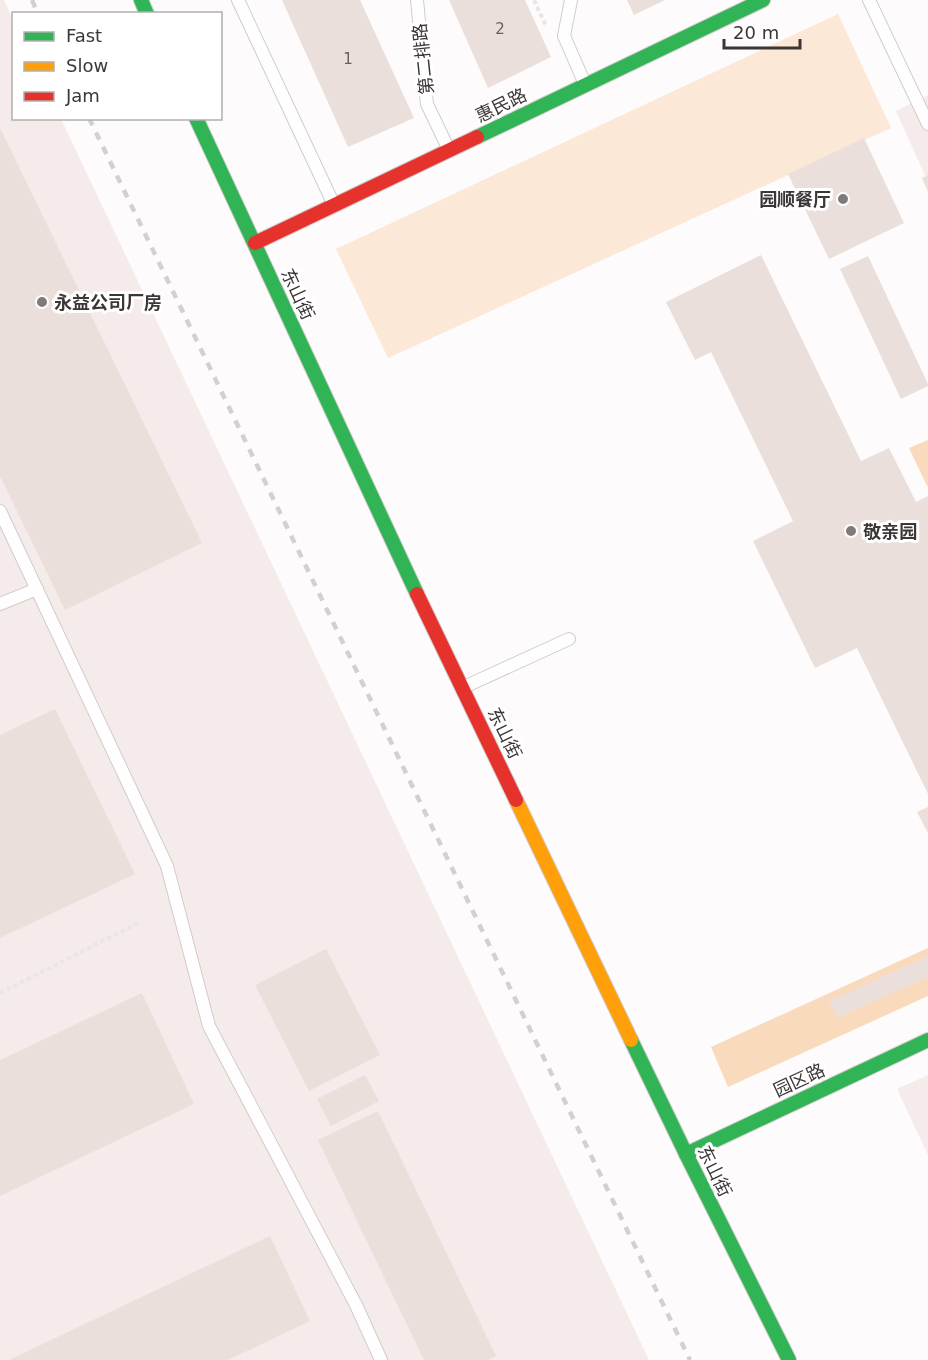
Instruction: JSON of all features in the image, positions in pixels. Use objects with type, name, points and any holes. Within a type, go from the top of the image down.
[{"type":"main road","name":"惠民路","points":[[255,243],[763,0]]},
{"type":"main road","name":"东山街","points":[[197,120],[462,687],[686,1154],[789,1360]]},
{"type":"main road","name":"园区路","points":[[686,1154],[928,1040]]},
{"type":"lane","points":[[238,0],[334,205]]},
{"type":"lane","name":"第二排路","points":[[417,0],[427,104],[449,150]]},
{"type":"lane","points":[[571,0],[564,36],[585,85]]},
{"type":"lane","points":[[869,0],[928,124]]},
{"type":"lane","points":[[0,510],[167,866],[209,1026],[356,1305],[381,1360]]},
{"type":"lane","points":[[0,604],[37,589]]},
{"type":"lane","points":[[462,687],[569,639]]},
{"type":"path","points":[[0,993],[138,923]]},
{"type":"shaded area","points":[[0,0],[4,0],[12,18],[12,120],[61,120],[649,1360],[0,1360]]},
{"type":"shaded area","points":[[838,14],[891,128],[388,358],[336,249]]},
{"type":"shaded area","points":[[928,95],[928,182],[896,111]]},
{"type":"shaded area","points":[[928,440],[928,486],[927,486],[909,448]]},
{"type":"shaded area","points":[[928,948],[928,996],[728,1087],[711,1047]]},
{"type":"shaded area","points":[[928,1075],[928,1155],[897,1089]]},
{"type":"building","points":[[282,0],[360,0],[414,118],[348,147]]},
{"type":"building","points":[[449,0],[525,0],[551,57],[488,88]]},
{"type":"building","points":[[627,0],[665,0],[634,15]]},
{"type":"building","name":"永益公司厂房","points":[[0,128],[202,543],[65,610],[0,476]]},
{"type":"building","points":[[864,138],[904,223],[829,259],[788,174]]},
{"type":"building","points":[[928,175],[928,192],[922,178]]},
{"type":"building","name":"敬亲园","points":[[761,255],[861,461],[889,448],[916,502],[928,496],[928,794],[857,648],[815,668],[753,541],[793,521],[711,352],[695,360],[666,302]]},
{"type":"building","points":[[868,256],[928,384],[901,399],[840,269]]},
{"type":"building","points":[[55,709],[135,874],[0,938],[0,735]]},
{"type":"building","points":[[928,807],[928,833],[917,812]]},
{"type":"building","points":[[326,949],[380,1055],[309,1091],[255,985]]},
{"type":"building","points":[[928,956],[928,977],[837,1018],[829,1001]]},
{"type":"building","points":[[142,993],[194,1104],[0,1196],[0,1060]]},
{"type":"building","points":[[365,1075],[379,1101],[331,1126],[317,1099]]},
{"type":"building","points":[[378,1111],[496,1356],[488,1360],[424,1360],[318,1140]]},
{"type":"building","points":[[270,1236],[310,1321],[228,1360],[9,1360]]},
{"type":"railway","points":[[32,0],[37,12]]},
{"type":"railway","points":[[90,120],[690,1360]]},
{"type":"traffic: fast","points":[[141,0],[146,12]]},
{"type":"traffic: fast","points":[[477,137],[763,0]]},
{"type":"traffic: fast","points":[[197,120],[417,594]]},
{"type":"traffic: fast","points":[[631,1040],[686,1154]]},
{"type":"traffic: fast","points":[[789,1360],[686,1154],[928,1040]]},
{"type":"traffic: slow","points":[[516,800],[631,1040]]},
{"type":"traffic: jam","points":[[255,243],[477,137]]},
{"type":"traffic: jam","points":[[417,594],[516,800]]},
{"type":"place","name":"园顺餐厅","points":[[843,199]]},
{"type":"place","name":"永益公司厂房","points":[[42,302]]},
{"type":"place","name":"敬亲园","points":[[851,531]]}]
